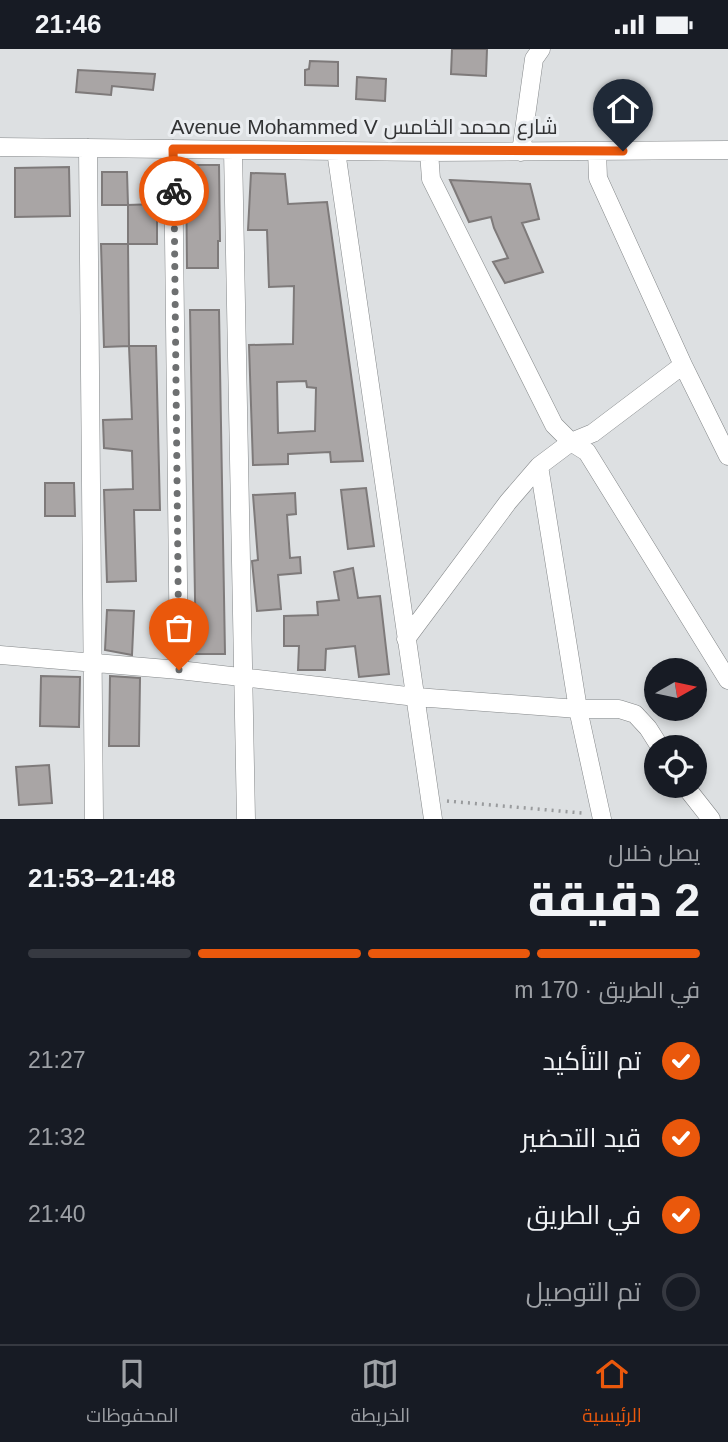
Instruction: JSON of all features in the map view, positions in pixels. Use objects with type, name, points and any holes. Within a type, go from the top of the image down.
[{"type":"street","points":[[521,152],[534,59],[541,49]]},
{"type":"street","name":"Avenue Mohammed V شارع محمد الخامس","points":[[0,147],[429,152],[728,150]]},
{"type":"street","points":[[88,148],[94,819]]},
{"type":"street","points":[[173,149],[179,670]]},
{"type":"street","points":[[233,150],[246,819]]},
{"type":"street","points":[[336,151],[433,819]]},
{"type":"street","points":[[597,151],[598,178],[683,365],[728,456]]},
{"type":"street","points":[[429,152],[431,179],[554,425],[587,452],[728,680]]},
{"type":"street","points":[[406,639],[508,502],[539,466],[572,442],[593,433],[683,365]]},
{"type":"street","points":[[539,466],[578,709],[602,817]]},
{"type":"street","points":[[0,655],[179,670],[416,697],[578,709],[619,709],[635,714],[652,735]]},
{"type":"street","points":[[694,798],[711,819]]},
{"type":"path","points":[[430,799],[602,817]]},
{"type":"building","points":[[452,49],[487,49],[486,76],[451,74]]},
{"type":"building","points":[[310,61],[338,62],[338,86],[305,85],[305,70],[309,69]]},
{"type":"building","points":[[78,70],[155,74],[153,90],[112,86],[111,95],[76,92]]},
{"type":"building","points":[[357,77],[386,79],[385,101],[356,99]]},
{"type":"building","points":[[186,165],[219,165],[218,268],[187,268]]},
{"type":"building","points":[[69,167],[70,216],[15,217],[15,168]]},
{"type":"building","points":[[102,172],[127,172],[128,205],[102,205]]},
{"type":"building","points":[[251,173],[285,174],[288,204],[327,202],[363,461],[331,462],[330,452],[288,454],[288,464],[253,465],[249,345],[293,344],[294,286],[269,287],[267,230],[248,230]],"holes":[[[306,381],[307,387],[316,388],[315,431],[278,433],[277,382]]]},
{"type":"building","points":[[450,180],[530,184],[539,219],[522,223],[543,272],[505,283],[493,262],[508,258],[491,217],[469,222]]},
{"type":"building","points":[[157,204],[157,244],[128,244],[128,205]]},
{"type":"building","points":[[101,244],[128,244],[129,346],[104,347]]},
{"type":"building","points":[[190,310],[219,310],[225,654],[196,654]]},
{"type":"building","points":[[129,346],[156,346],[160,510],[134,510],[136,581],[107,582],[104,490],[133,489],[132,451],[104,448],[103,420],[132,419]]},
{"type":"building","points":[[45,483],[74,483],[75,516],[45,516]]},
{"type":"building","points":[[366,488],[374,546],[348,549],[341,490]]},
{"type":"building","points":[[295,493],[296,514],[287,515],[290,558],[300,557],[301,573],[278,575],[281,609],[257,611],[252,561],[258,560],[253,495]]},
{"type":"building","points":[[353,568],[358,598],[380,596],[389,674],[359,677],[355,646],[326,649],[325,670],[298,670],[299,646],[284,646],[284,616],[318,615],[317,602],[339,600],[334,572]]},
{"type":"building","points":[[107,610],[134,611],[132,655],[105,650]]},
{"type":"building","points":[[41,676],[80,677],[79,727],[40,726]]},
{"type":"building","points":[[110,676],[140,678],[139,746],[109,746]]},
{"type":"building","points":[[49,765],[52,803],[19,805],[16,767]]},
{"type":"way so far","points":[[174,191],[179,670]]},
{"type":"route","points":[[174,191],[173,149],[623,151]]}]
